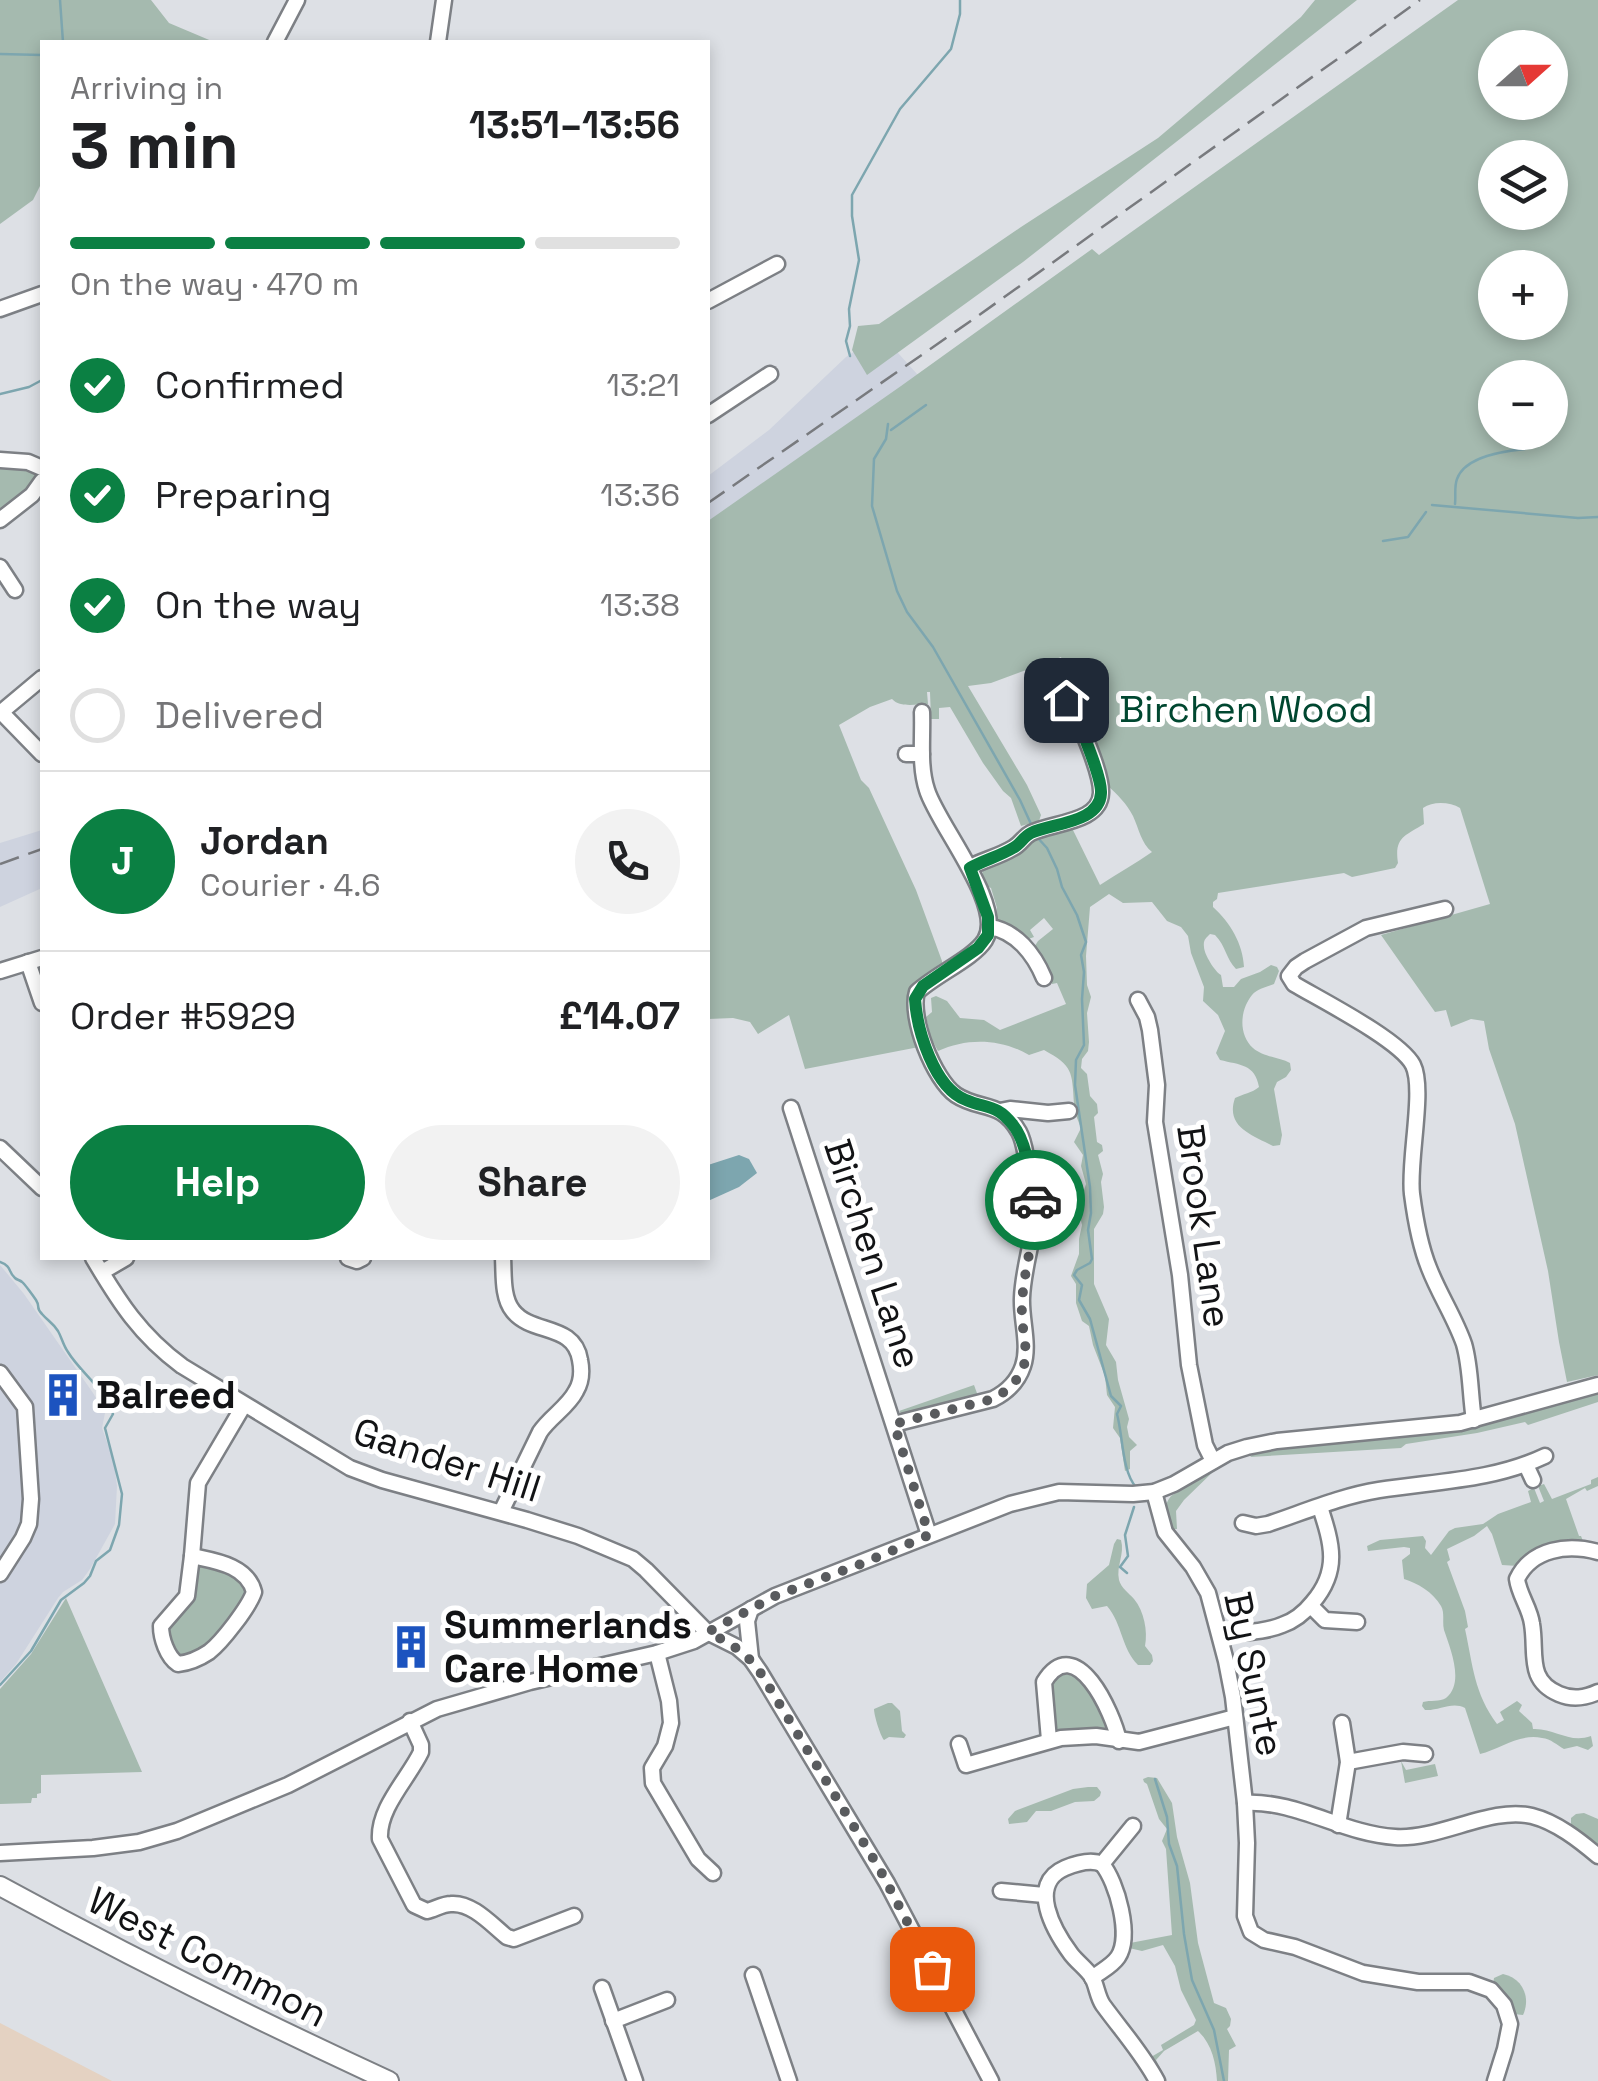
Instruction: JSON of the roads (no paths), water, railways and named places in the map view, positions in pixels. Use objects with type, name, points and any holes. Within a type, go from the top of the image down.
[{"type":"main road","name":"West Common","points":[[0,1886],[124,1954],[389,2081]]},
{"type":"street","points":[[277,40],[296,0]]},
{"type":"street","points":[[438,40],[444,0]]},
{"type":"street","points":[[710,300],[776,264]]},
{"type":"street","points":[[0,309],[40,295]]},
{"type":"street","points":[[710,414],[770,374]]},
{"type":"street","points":[[0,460],[40,467]]},
{"type":"street","points":[[0,520],[40,484]]},
{"type":"street","points":[[0,567],[15,590]]},
{"type":"street","points":[[40,680],[1,712],[40,752]]},
{"type":"street","points":[[970,868],[1013,848],[1034,832],[1080,819],[1094,810],[1101,796],[1099,780],[1071,703],[1066,700],[1041,704]]},
{"type":"street","points":[[894,1424],[993,1399],[1019,1376],[1026,1350],[1022,1296],[1035,1212],[1019,1132],[1000,1111],[967,1101],[943,1084],[926,1048],[916,1008],[917,992],[978,948],[990,928],[970,868],[930,798],[923,773],[922,712]]},
{"type":"street","points":[[906,754],[922,754]]},
{"type":"street","points":[[1445,910],[1366,928],[1305,961],[1290,976],[1294,984],[1392,1042],[1412,1062],[1417,1091],[1412,1194],[1429,1270],[1464,1344],[1474,1420]]},
{"type":"street","points":[[990,928],[1012,934],[1035,959],[1044,978]]},
{"type":"street","points":[[0,970],[35,960],[40,991]]},
{"type":"street","name":"Brook Lane","points":[[1138,1000],[1150,1030],[1157,1085],[1155,1122],[1190,1365],[1205,1445],[1213,1461]]},
{"type":"street","name":"Birchen Lane","points":[[791,1108],[929,1535]]},
{"type":"street","points":[[1000,1111],[1069,1111]]},
{"type":"street","points":[[1019,1132],[1032,1113]]},
{"type":"street","points":[[0,1148],[40,1186]]},
{"type":"street","name":"Gander Hill","points":[[94,1260],[133,1322],[161,1350],[244,1405],[350,1468],[578,1536],[633,1560],[708,1632],[751,1659]]},
{"type":"street","points":[[102,1272],[123,1260]]},
{"type":"street","points":[[500,1512],[540,1432],[575,1394],[582,1374],[572,1340],[520,1318],[509,1307],[503,1262]]},
{"type":"street","points":[[0,1373],[24,1407],[31,1514],[23,1538],[0,1574]]},
{"type":"street","points":[[0,1853],[108,1846],[177,1832],[288,1786],[410,1721],[458,1701],[694,1641],[775,1596],[1010,1504],[1059,1492],[1154,1492],[1228,1453],[1262,1444],[1474,1420],[1598,1385]]},
{"type":"street","points":[[192,1556],[224,1563],[249,1580],[254,1592],[210,1652],[178,1664],[170,1657],[161,1626],[187,1596],[198,1483],[244,1405]]},
{"type":"street","points":[[1243,1523],[1268,1524],[1366,1492],[1482,1477],[1545,1456]]},
{"type":"street","points":[[1526,1465],[1533,1480]]},
{"type":"street","name":"By Sunte","points":[[1154,1492],[1165,1532],[1200,1578],[1220,1635],[1245,1803],[1246,1924],[1264,1940],[1296,1947],[1362,1973],[1406,1980],[1469,1982],[1491,1990],[1504,2004],[1510,2024],[1494,2081]]},
{"type":"street","points":[[1220,1635],[1285,1624],[1311,1606],[1332,1566],[1330,1541],[1320,1507]]},
{"type":"street","points":[[1598,1552],[1572,1548],[1549,1551],[1525,1567],[1517,1579],[1532,1620],[1535,1666],[1544,1686],[1567,1697],[1598,1692]]},
{"type":"street","points":[[1311,1606],[1325,1620],[1357,1622]]},
{"type":"street","points":[[751,1609],[747,1621],[751,1659],[879,1868],[992,2081]]},
{"type":"street","points":[[656,1652],[671,1724],[666,1746],[652,1768],[652,1783],[698,1859],[713,1873]]},
{"type":"street","points":[[1049,1740],[1044,1682],[1053,1670],[1067,1665],[1076,1666],[1090,1678],[1119,1741]]},
{"type":"street","points":[[959,1744],[966,1765],[1049,1740],[1096,1736],[1150,1741],[1235,1717]]},
{"type":"street","points":[[410,1721],[422,1752],[379,1828],[380,1839],[414,1905],[427,1911],[460,1904],[514,1939],[574,1916]]},
{"type":"street","points":[[1338,1824],[1348,1762],[1342,1723]]},
{"type":"street","points":[[1348,1762],[1403,1752],[1425,1754]]},
{"type":"street","points":[[1245,1803],[1277,1805],[1382,1836],[1415,1837],[1505,1816],[1532,1816],[1559,1828],[1598,1856]]},
{"type":"street","points":[[1102,1864],[1133,1826]]},
{"type":"street","points":[[1092,1978],[1112,1964],[1124,1939],[1109,1873],[1102,1864],[1090,1861],[1056,1873],[1046,1886],[1046,1906],[1065,1945],[1092,1978],[1101,2003],[1157,2081]]},
{"type":"street","points":[[1001,1891],[1044,1896]]},
{"type":"street","points":[[753,1975],[789,2081]]},
{"type":"street","points":[[602,1988],[635,2081]]},
{"type":"street","points":[[613,2021],[667,2000]]},
{"type":"water","points":[[739,1155],[749,1159],[757,1173],[739,1187],[710,1200],[710,1164]]},
{"type":"waterway","points":[[60,0],[63,40]]},
{"type":"waterway","points":[[850,356],[846,341],[859,260],[852,195],[900,109],[951,49],[960,0]]},
{"type":"waterway","points":[[0,54],[40,55]]},
{"type":"waterway","points":[[0,394],[40,381]]},
{"type":"waterway","points":[[891,430],[926,405]]},
{"type":"waterway","points":[[888,424],[886,439],[874,459],[872,506],[897,591],[933,647],[1031,824]]},
{"type":"waterway","points":[[1455,504],[1461,471],[1486,456],[1516,450]]},
{"type":"waterway","points":[[1432,505],[1598,517]]},
{"type":"waterway","points":[[1383,541],[1408,537],[1426,512]]},
{"type":"waterway","points":[[1036,836],[1057,869],[1086,942],[1081,955],[1084,1045],[1076,1060],[1075,1085],[1090,1187],[1088,1230],[1092,1259],[1074,1275],[1082,1285],[1079,1300],[1090,1319],[1111,1396],[1121,1406],[1117,1414],[1124,1453],[1136,1487]]},
{"type":"waterway","points":[[0,1262],[27,1287],[40,1312],[58,1331],[73,1359],[110,1406],[113,1414],[105,1428],[122,1494],[119,1525],[110,1550],[96,1561],[84,1583],[61,1600],[31,1651],[0,1685]]},
{"type":"waterway","points":[[1127,1573],[1120,1567],[1128,1556],[1125,1535],[1134,1507]]},
{"type":"waterway","points":[[1155,1779],[1177,1866],[1192,1980],[1214,2030],[1224,2081]]},
{"type":"railway","points":[[710,502],[1420,0]]},
{"type":"railway","points":[[0,864],[40,850]]},
{"type":"place","name":"Balreed","points":[[63,1395]]},
{"type":"place","name":"Summerlands Care Home","points":[[411,1647]]},
{"type":"park label","name":"Birchen Wood","points":[[1246,709]]}]
